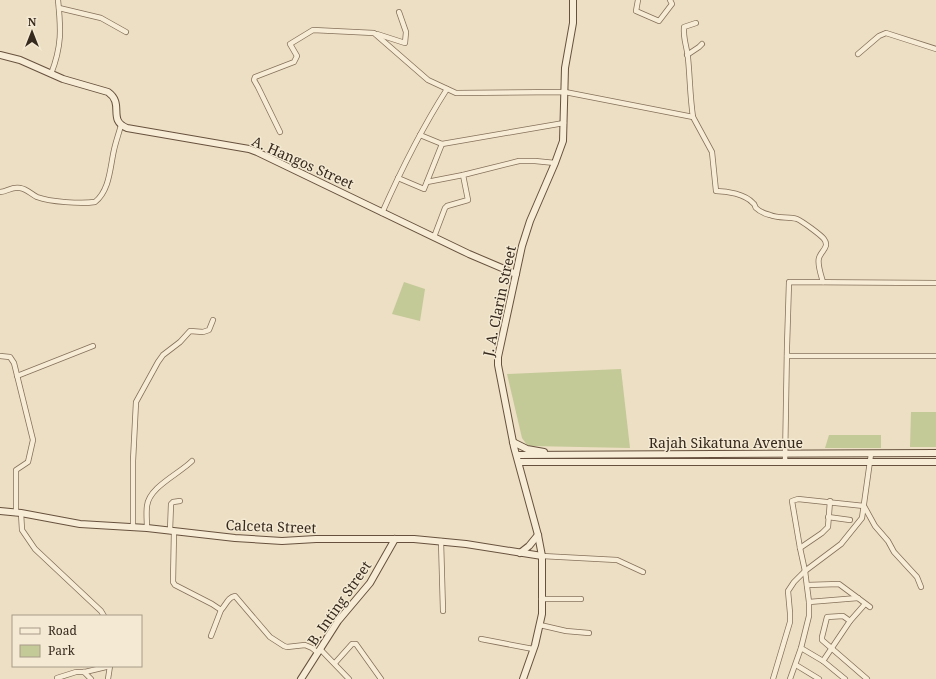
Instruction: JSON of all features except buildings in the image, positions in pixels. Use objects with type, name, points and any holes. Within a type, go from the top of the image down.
[{"type":"main road","name":"J. A. Clarin Street","points":[[523,679],[542,614],[542,556],[538,535],[513,442],[498,361],[503,328],[522,246],[530,221],[555,164],[563,141],[565,68],[572,23],[573,0]]},
{"type":"main road","points":[[0,56],[20,60],[69,81],[99,89],[113,96],[116,102],[116,117],[121,125]]},
{"type":"main road","name":"A. Hangos Street","points":[[121,125],[151,132],[249,149],[284,164],[469,254],[516,274]]},
{"type":"main road","points":[[513,442],[527,449],[542,451],[549,454]]},
{"type":"main road","name":"Rajah Sikatuna Avenue","points":[[517,455],[936,453]]},
{"type":"main road","points":[[627,454],[627,462]]},
{"type":"main road","points":[[796,454],[796,462]]},
{"type":"main road","points":[[519,462],[936,462]]},
{"type":"main road","name":"Calceta Street","points":[[0,511],[80,524],[147,528],[257,540],[395,539],[441,541],[542,556]]},
{"type":"main road","points":[[520,553],[529,546],[538,535]]},
{"type":"main road","name":"B. Inting Street","points":[[301,679],[338,621],[370,583],[395,539]]},
{"type":"street","points":[[51,74],[60,42],[61,20],[58,0]]},
{"type":"street","points":[[638,0],[636,11],[659,21],[672,4],[670,0]]},
{"type":"street","points":[[59,8],[101,18],[126,32]]},
{"type":"street","points":[[280,132],[254,80],[255,77],[294,62],[297,56],[290,44],[313,30],[374,33],[405,43],[406,32],[399,12]]},
{"type":"street","points":[[696,23],[684,27],[684,43],[687,55],[693,117],[712,152],[716,191],[724,191],[730,194],[741,194],[762,212],[772,216],[798,219],[817,232],[825,240],[826,244],[826,247],[819,256],[818,260],[823,282]]},
{"type":"street","points":[[374,33],[428,80],[456,93],[565,92],[693,117]]},
{"type":"street","points":[[858,54],[879,36],[886,33],[936,48]]},
{"type":"street","points":[[687,55],[700,47],[702,44]]},
{"type":"street","points":[[382,212],[420,134],[447,88]]},
{"type":"street","points":[[420,134],[442,144],[564,123]]},
{"type":"street","points":[[0,192],[5,192],[10,188],[19,187],[44,199],[74,202],[95,202],[103,195],[121,125]]},
{"type":"street","points":[[398,178],[424,189],[442,144]]},
{"type":"street","points":[[427,182],[519,161],[535,161],[555,164]]},
{"type":"street","points":[[434,237],[445,208],[447,206],[468,200],[463,175]]},
{"type":"street","points":[[785,462],[789,282],[936,283]]},
{"type":"street","points":[[133,527],[133,469],[136,402],[163,355],[180,342],[190,331],[203,332],[209,330],[213,320]]},
{"type":"street","points":[[17,376],[93,346]]},
{"type":"street","points":[[0,356],[10,357],[14,363],[33,440],[28,462],[16,470],[18,513],[22,530],[35,549],[87,597],[103,615]]},
{"type":"street","points":[[787,356],[936,356]]},
{"type":"street","points":[[773,679],[790,622],[788,591],[794,582],[805,571],[841,544],[862,518],[871,454]]},
{"type":"street","points":[[147,528],[147,506],[152,495],[163,483],[185,468],[192,461]]},
{"type":"street","points":[[790,679],[796,665],[809,616],[809,602],[805,571],[792,501],[798,498],[864,506]]},
{"type":"street","points":[[180,501],[173,502],[171,504],[173,582],[180,589],[212,604],[221,610]]},
{"type":"street","points":[[800,548],[822,534],[828,527],[830,501]]},
{"type":"street","points":[[864,506],[875,526],[894,552],[917,577],[921,587]]},
{"type":"street","points":[[828,517],[850,520]]},
{"type":"street","points":[[441,541],[443,611]]},
{"type":"street","points":[[542,556],[617,560],[643,572]]},
{"type":"street","points":[[807,585],[836,583],[870,607]]},
{"type":"street","points":[[211,636],[221,610],[227,600],[235,596],[270,637],[287,647],[305,645],[319,651],[335,664],[349,679]]},
{"type":"street","points":[[809,602],[858,598]]},
{"type":"street","points":[[542,599],[581,599]]},
{"type":"street","points":[[823,661],[850,621],[865,604]]},
{"type":"street","points":[[850,621],[842,616],[827,617],[822,640],[867,679]]},
{"type":"street","points":[[540,625],[566,631],[589,634]]},
{"type":"street","points":[[481,639],[533,649]]},
{"type":"street","points":[[335,664],[352,644],[356,644],[381,679]]},
{"type":"street","points":[[801,648],[823,661],[845,679]]},
{"type":"street","points":[[796,665],[819,679]]},
{"type":"street","points":[[57,678],[76,672],[84,672],[106,667]]},
{"type":"street","points":[[108,679],[110,667]]},
{"type":"street","points":[[84,672],[91,679]]},
{"type":"green space","points":[[404,282],[425,289],[420,321],[392,314]]},
{"type":"green space","points":[[621,369],[630,448],[527,445],[522,438],[507,374]]},
{"type":"green space","points":[[911,412],[936,412],[936,447],[910,447]]},
{"type":"green space","points":[[829,435],[881,435],[881,448],[825,448]]}]
